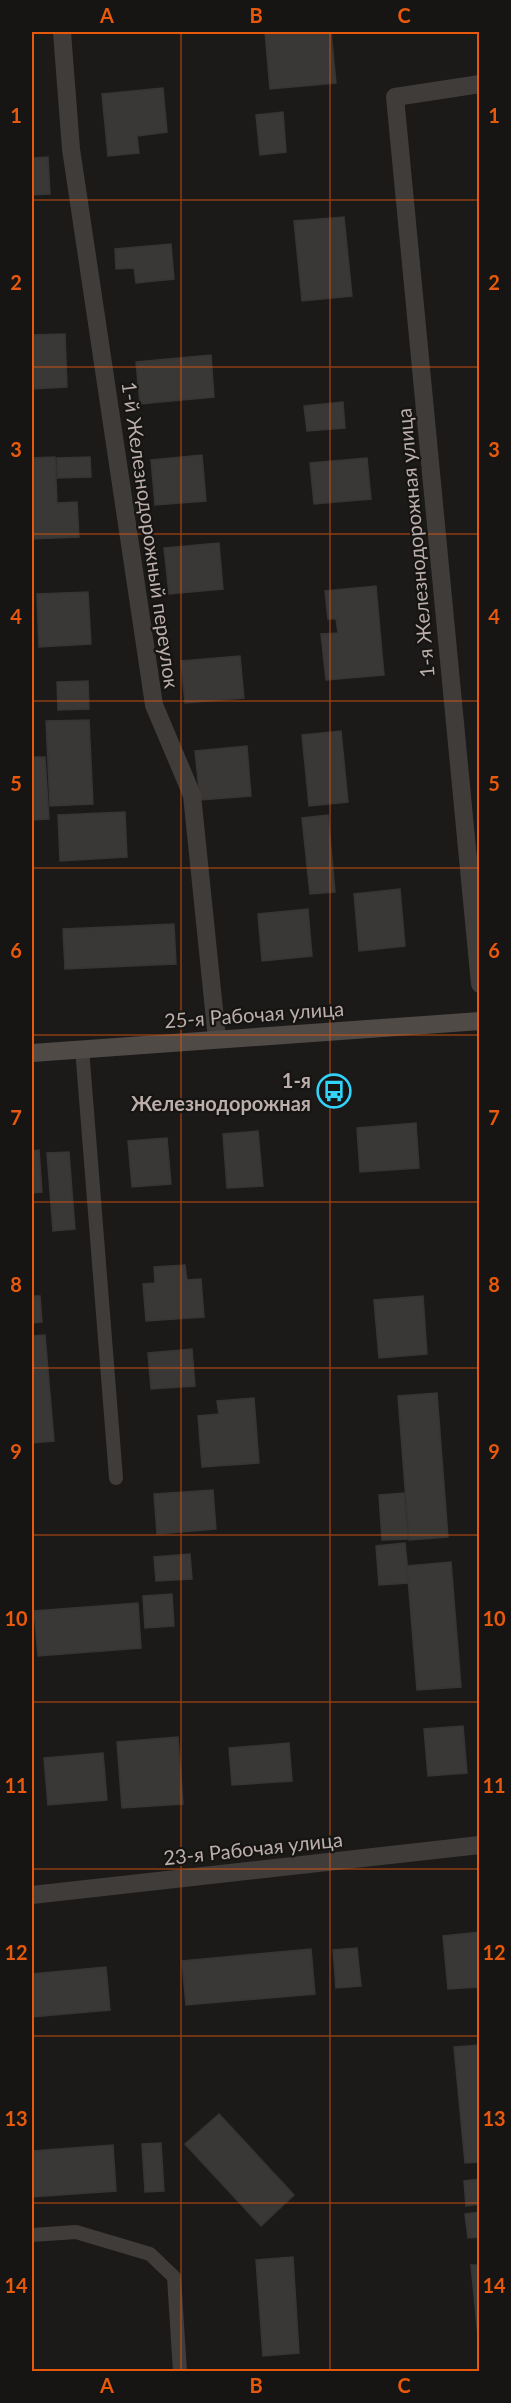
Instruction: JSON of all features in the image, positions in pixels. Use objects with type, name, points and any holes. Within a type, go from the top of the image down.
[{"type":"main road","name":"25-я Рабочая улица","points":[[32,1053],[480,1021]]},
{"type":"street","name":"1-й Железнодорожный переулок","points":[[62,32],[71,149],[154,705],[192,795],[217,1039]]},
{"type":"street","name":"1-я Железнодорожная улица","points":[[480,84],[395,97],[480,984]]},
{"type":"street","name":"23-я Рабочая улица","points":[[32,1895],[480,1845]]},
{"type":"lane","points":[[82,1048],[116,1478]]},
{"type":"lane","points":[[32,2235],[76,2232],[150,2254],[174,2277],[180,2372]]},
{"type":"building","points":[[265,32],[331,32],[336,83],[270,89]]},
{"type":"building","points":[[163,88],[167,132],[137,136],[139,153],[108,156],[102,94]]},
{"type":"building","points":[[283,112],[286,152],[260,155],[256,115]]},
{"type":"building","points":[[48,157],[50,194],[32,195],[32,158]]},
{"type":"building","points":[[344,217],[352,296],[302,301],[294,221]]},
{"type":"building","points":[[171,244],[174,279],[136,283],[134,268],[116,269],[115,249]]},
{"type":"building","points":[[65,334],[67,387],[32,389],[32,335]]},
{"type":"building","points":[[211,355],[214,397],[140,404],[136,362]]},
{"type":"building","points":[[343,402],[345,428],[307,431],[304,406]]},
{"type":"building","points":[[202,455],[206,501],[155,505],[151,460]]},
{"type":"building","points":[[55,457],[57,503],[77,502],[79,537],[32,539],[32,458]]},
{"type":"building","points":[[90,457],[91,477],[57,478],[57,458]]},
{"type":"building","points":[[367,458],[371,499],[314,504],[310,463]]},
{"type":"building","points":[[219,543],[223,589],[169,594],[164,548]]},
{"type":"building","points":[[376,586],[384,675],[326,680],[321,634],[338,633],[336,619],[328,619],[325,591]]},
{"type":"building","points":[[88,592],[91,644],[39,647],[37,594]]},
{"type":"building","points":[[240,656],[244,698],[185,703],[181,661]]},
{"type":"building","points":[[88,681],[89,709],[58,710],[57,682]]},
{"type":"building","points":[[89,720],[93,804],[50,806],[46,721]]},
{"type":"building","points":[[341,731],[348,802],[309,806],[302,735]]},
{"type":"building","points":[[247,746],[251,796],[200,800],[195,751]]},
{"type":"building","points":[[32,757],[45,757],[49,819],[32,820]]},
{"type":"building","points":[[125,812],[127,857],[60,861],[58,815]]},
{"type":"building","points":[[328,815],[335,892],[310,894],[302,818]]},
{"type":"building","points":[[400,889],[405,946],[359,951],[354,894]]},
{"type":"building","points":[[308,909],[312,956],[262,961],[258,914]]},
{"type":"building","points":[[174,924],[176,964],[65,969],[63,929]]},
{"type":"building","points":[[416,1123],[419,1168],[360,1172],[357,1128]]},
{"type":"building","points":[[258,1131],[263,1186],[227,1188],[223,1134]]},
{"type":"building","points":[[167,1138],[171,1184],[132,1187],[128,1141]]},
{"type":"building","points":[[39,1150],[42,1192],[32,1193],[32,1151]]},
{"type":"building","points":[[69,1152],[75,1229],[53,1231],[47,1153]]},
{"type":"building","points":[[185,1265],[187,1280],[201,1279],[204,1317],[146,1321],[143,1284],[155,1283],[154,1267]]},
{"type":"building","points":[[32,1296],[40,1296],[42,1322],[32,1323]]},
{"type":"building","points":[[423,1296],[427,1354],[379,1358],[374,1300]]},
{"type":"building","points":[[45,1335],[54,1441],[32,1443],[32,1336]]},
{"type":"building","points":[[192,1349],[195,1386],[151,1389],[148,1353]]},
{"type":"building","points":[[437,1393],[448,1537],[409,1540],[398,1396]]},
{"type":"building","points":[[254,1398],[259,1463],[202,1467],[198,1416],[219,1414],[217,1401]]},
{"type":"building","points":[[213,1490],[216,1529],[157,1534],[154,1494]]},
{"type":"building","points":[[404,1493],[408,1539],[382,1540],[379,1495]]},
{"type":"building","points":[[405,1543],[409,1583],[379,1585],[376,1546]]},
{"type":"building","points":[[190,1554],[192,1579],[156,1581],[154,1557]]},
{"type":"building","points":[[451,1562],[461,1687],[417,1690],[407,1566]]},
{"type":"building","points":[[172,1594],[174,1626],[145,1628],[143,1596]]},
{"type":"building","points":[[138,1603],[141,1648],[38,1656],[34,1611]]},
{"type":"building","points":[[463,1726],[467,1773],[428,1776],[424,1729]]},
{"type":"building","points":[[178,1737],[183,1804],[122,1808],[117,1742]]},
{"type":"building","points":[[289,1743],[292,1781],[232,1785],[229,1748]]},
{"type":"building","points":[[103,1753],[107,1800],[48,1805],[44,1758]]},
{"type":"building","points":[[480,1932],[480,1987],[448,1989],[443,1936]]},
{"type":"building","points":[[357,1948],[361,1986],[336,1988],[333,1950]]},
{"type":"building","points":[[311,1949],[315,1994],[186,2005],[182,1961]]},
{"type":"building","points":[[106,1967],[110,2010],[32,2017],[32,1974]]},
{"type":"building","points":[[480,2045],[480,2162],[465,2163],[454,2047]]},
{"type":"building","points":[[219,2114],[294,2195],[261,2226],[185,2144]]},
{"type":"building","points":[[161,2143],[164,2191],[145,2192],[142,2144]]},
{"type":"building","points":[[113,2145],[116,2191],[32,2197],[32,2151]]},
{"type":"building","points":[[480,2179],[480,2204],[466,2206],[464,2181]]},
{"type":"building","points":[[480,2212],[480,2237],[468,2238],[465,2214]]},
{"type":"building","points":[[293,2257],[299,2353],[263,2356],[256,2260]]},
{"type":"building","points":[[471,2265],[480,2265],[480,2356]]},
{"type":"place","name":"1-я Железнодорожная","points":[[334,1091]]}]
